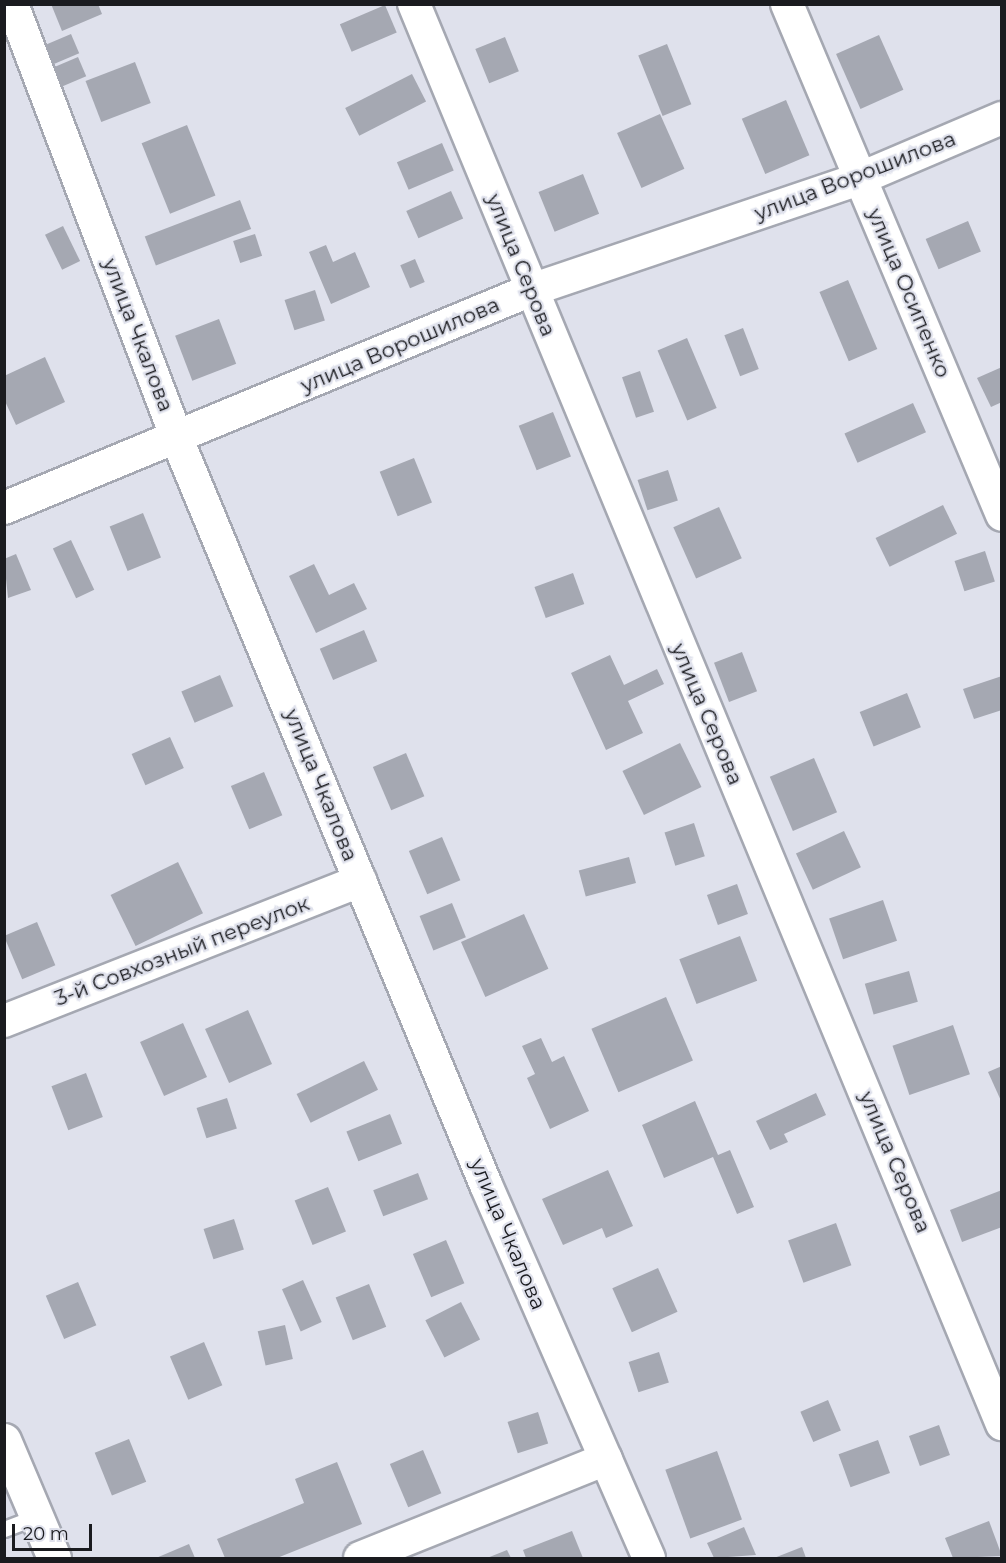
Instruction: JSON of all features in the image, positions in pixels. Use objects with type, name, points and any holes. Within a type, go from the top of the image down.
[{"type":"street","name":"улица Серова","points":[[414,4],[1002,1424]]},
{"type":"street","name":"улица Осипенко","points":[[787,4],[1002,515]]},
{"type":"street","name":"улица Чкалова","points":[[13,22],[177,439],[360,881],[648,1558]]},
{"type":"street","name":"улица Ворошилова","points":[[4,508],[177,439],[531,290],[861,178],[1002,118]]},
{"type":"street","name":"3-й Совхозный переулок","points":[[4,1021],[360,881]]},
{"type":"street","points":[[4,1440],[54,1558]]},
{"type":"street","points":[[360,1558],[606,1459]]},
{"type":"lane","points":[[4,1529],[35,1517]]},
{"type":"building","points":[[51,4],[98,4],[102,14],[62,31]]},
{"type":"building","points":[[385,5],[397,33],[352,52],[340,24]]},
{"type":"building","points":[[71,34],[79,53],[52,65],[43,46]]},
{"type":"building","points":[[879,35],[903,90],[860,109],[836,54]]},
{"type":"building","points":[[505,37],[519,71],[489,83],[475,49]]},
{"type":"building","points":[[667,44],[691,104],[663,116],[638,56]]},
{"type":"building","points":[[78,57],[86,76],[59,88],[50,69]]},
{"type":"building","points":[[135,62],[151,103],[101,122],[86,81]]},
{"type":"building","points":[[412,74],[426,102],[359,136],[345,108]]},
{"type":"building","points":[[786,100],[809,155],[765,174],[742,119]]},
{"type":"building","points":[[660,114],[684,169],[641,188],[617,133]]},
{"type":"building","points":[[187,125],[215,195],[170,214],[142,143]]},
{"type":"building","points":[[442,143],[454,171],[409,190],[397,162]]},
{"type":"building","points":[[583,174],[599,214],[555,232],[538,192]]},
{"type":"building","points":[[451,191],[463,218],[418,238],[406,211]]},
{"type":"building","points":[[240,200],[251,229],[156,265],[145,237]]},
{"type":"building","points":[[968,221],[981,251],[939,269],[926,239]]},
{"type":"building","points":[[63,226],[80,261],[62,270],[45,235]]},
{"type":"building","points":[[255,234],[262,256],[240,263],[233,241]]},
{"type":"building","points":[[326,245],[333,262],[355,252],[370,287],[331,304],[309,252]]},
{"type":"building","points":[[415,259],[425,282],[410,288],[400,265]]},
{"type":"building","points":[[848,280],[877,349],[849,361],[819,292]]},
{"type":"building","points":[[315,290],[325,320],[294,330],[285,300]]},
{"type":"building","points":[[219,319],[236,364],[192,381],[175,336]]},
{"type":"building","points":[[743,328],[759,369],[740,376],[724,335]]},
{"type":"building","points":[[687,338],[717,408],[687,420],[658,351]]},
{"type":"building","points":[[45,357],[65,402],[16,425],[4,399],[4,376]]},
{"type":"building","points":[[1002,367],[1002,402],[991,407],[977,378]]},
{"type":"building","points":[[640,371],[654,412],[636,418],[622,377]]},
{"type":"building","points":[[913,403],[926,432],[857,463],[844,434]]},
{"type":"building","points":[[553,412],[571,457],[537,470],[519,426]]},
{"type":"building","points":[[414,458],[432,503],[398,516],[380,472]]},
{"type":"building","points":[[668,470],[678,500],[647,510],[638,480]]},
{"type":"building","points":[[943,505],[957,534],[890,567],[876,538]]},
{"type":"building","points":[[719,507],[742,558],[696,578],[673,527]]},
{"type":"building","points":[[143,513],[161,558],[128,571],[110,526]]},
{"type":"building","points":[[71,540],[94,590],[76,598],[53,548]]},
{"type":"building","points":[[985,551],[995,581],[964,591],[955,561]]},
{"type":"building","points":[[16,554],[31,590],[8,598],[4,559]]},
{"type":"building","points":[[314,564],[329,595],[354,583],[367,609],[316,633],[289,576]]},
{"type":"building","points":[[573,573],[584,604],[546,618],[534,587]]},
{"type":"building","points":[[364,630],[377,661],[333,680],[320,649]]},
{"type":"building","points":[[742,652],[757,691],[729,702],[714,663]]},
{"type":"building","points":[[610,655],[624,685],[657,669],[664,684],[628,701],[643,733],[606,750],[571,673]]},
{"type":"building","points":[[220,675],[233,706],[195,723],[181,691]]},
{"type":"building","points":[[1002,676],[1002,710],[974,719],[963,689]]},
{"type":"building","points":[[907,693],[921,727],[874,746],[860,712]]},
{"type":"building","points":[[170,737],[184,768],[145,785],[132,754]]},
{"type":"building","points":[[680,743],[701,787],[644,815],[622,771]]},
{"type":"building","points":[[406,753],[424,796],[391,810],[373,767]]},
{"type":"building","points":[[814,758],[837,812],[793,831],[770,777]]},
{"type":"building","points":[[264,772],[282,815],[249,829],[231,786]]},
{"type":"building","points":[[694,823],[705,856],[675,866],[665,833]]},
{"type":"building","points":[[844,831],[861,867],[813,890],[796,853]]},
{"type":"building","points":[[442,837],[460,880],[427,894],[409,851]]},
{"type":"building","points":[[629,857],[636,883],[586,897],[579,870]]},
{"type":"building","points":[[178,862],[203,913],[136,946],[111,895]]},
{"type":"building","points":[[737,884],[748,914],[718,925],[707,895]]},
{"type":"building","points":[[883,900],[897,941],[843,959],[829,919]]},
{"type":"building","points":[[452,903],[466,937],[433,950],[420,916]]},
{"type":"building","points":[[524,914],[548,969],[485,997],[461,942]]},
{"type":"building","points":[[37,922],[55,965],[22,979],[4,936]]},
{"type":"building","points":[[740,936],[757,981],[697,1004],[679,959]]},
{"type":"building","points":[[909,971],[918,1002],[874,1014],[865,984]]},
{"type":"building","points":[[666,997],[693,1061],[618,1092],[591,1029]]},
{"type":"building","points":[[248,1010],[272,1064],[229,1083],[205,1029]]},
{"type":"building","points":[[183,1023],[207,1077],[164,1096],[140,1042]]},
{"type":"building","points":[[953,1025],[970,1074],[909,1095],[892,1046]]},
{"type":"building","points":[[541,1038],[552,1062],[564,1056],[589,1111],[550,1129],[527,1078],[535,1074],[522,1046]]},
{"type":"building","points":[[364,1061],[378,1090],[311,1123],[297,1094]]},
{"type":"building","points":[[1002,1066],[1002,1103],[988,1072]]},
{"type":"building","points":[[86,1073],[103,1117],[68,1130],[51,1086]]},
{"type":"building","points":[[816,1093],[826,1115],[784,1134],[788,1142],[770,1150],[756,1121]]},
{"type":"building","points":[[227,1098],[237,1128],[206,1138],[197,1108]]},
{"type":"building","points":[[695,1101],[718,1155],[730,1150],[754,1207],[737,1214],[713,1157],[664,1178],[642,1125]]},
{"type":"building","points":[[390,1114],[402,1144],[358,1161],[346,1132]]},
{"type":"building","points":[[608,1170],[633,1226],[606,1238],[602,1228],[563,1245],[542,1199]]},
{"type":"building","points":[[418,1173],[428,1199],[383,1216],[373,1190]]},
{"type":"building","points":[[328,1187],[346,1232],[313,1245],[295,1200]]},
{"type":"building","points":[[1002,1190],[1002,1227],[962,1242],[950,1210]]},
{"type":"building","points":[[234,1219],[244,1249],[213,1259],[204,1229]]},
{"type":"building","points":[[836,1223],[851,1265],[803,1283],[788,1240]]},
{"type":"building","points":[[446,1240],[464,1283],[431,1297],[413,1254]]},
{"type":"building","points":[[658,1268],[678,1312],[632,1332],[612,1288]]},
{"type":"building","points":[[303,1280],[322,1322],[301,1331],[282,1289]]},
{"type":"building","points":[[78,1282],[96,1325],[64,1339],[46,1296]]},
{"type":"building","points":[[369,1284],[386,1327],[353,1340],[336,1297]]},
{"type":"building","points":[[461,1302],[480,1339],[444,1358],[425,1320]]},
{"type":"building","points":[[285,1325],[293,1359],[266,1365],[258,1331]]},
{"type":"building","points":[[204,1342],[222,1385],[188,1400],[170,1356]]},
{"type":"building","points":[[659,1352],[669,1382],[638,1392],[629,1362]]},
{"type":"building","points":[[828,1400],[841,1430],[813,1442],[800,1412]]},
{"type":"building","points":[[538,1412],[548,1443],[518,1453],[508,1422]]},
{"type":"building","points":[[939,1425],[950,1455],[920,1466],[909,1436]]},
{"type":"building","points":[[129,1439],[146,1482],[112,1496],[95,1453]]},
{"type":"building","points":[[878,1440],[890,1473],[851,1487],[839,1454]]},
{"type":"building","points":[[423,1450],[441,1493],[408,1507],[390,1464]]},
{"type":"building","points":[[717,1451],[742,1520],[690,1538],[665,1470]]},
{"type":"building","points":[[337,1462],[362,1524],[277,1558],[225,1558],[217,1539],[304,1503],[295,1479]]},
{"type":"building","points":[[989,1521],[1002,1556],[953,1558],[945,1538]]},
{"type":"building","points":[[744,1527],[756,1555],[714,1558],[707,1543]]},
{"type":"building","points":[[572,1531],[583,1558],[526,1558],[523,1550]]},
{"type":"building","points":[[189,1544],[195,1558],[156,1558]]},
{"type":"building","points":[[802,1547],[806,1558],[774,1558]]},
{"type":"building","points":[[507,1550],[511,1558],[487,1558]]}]
